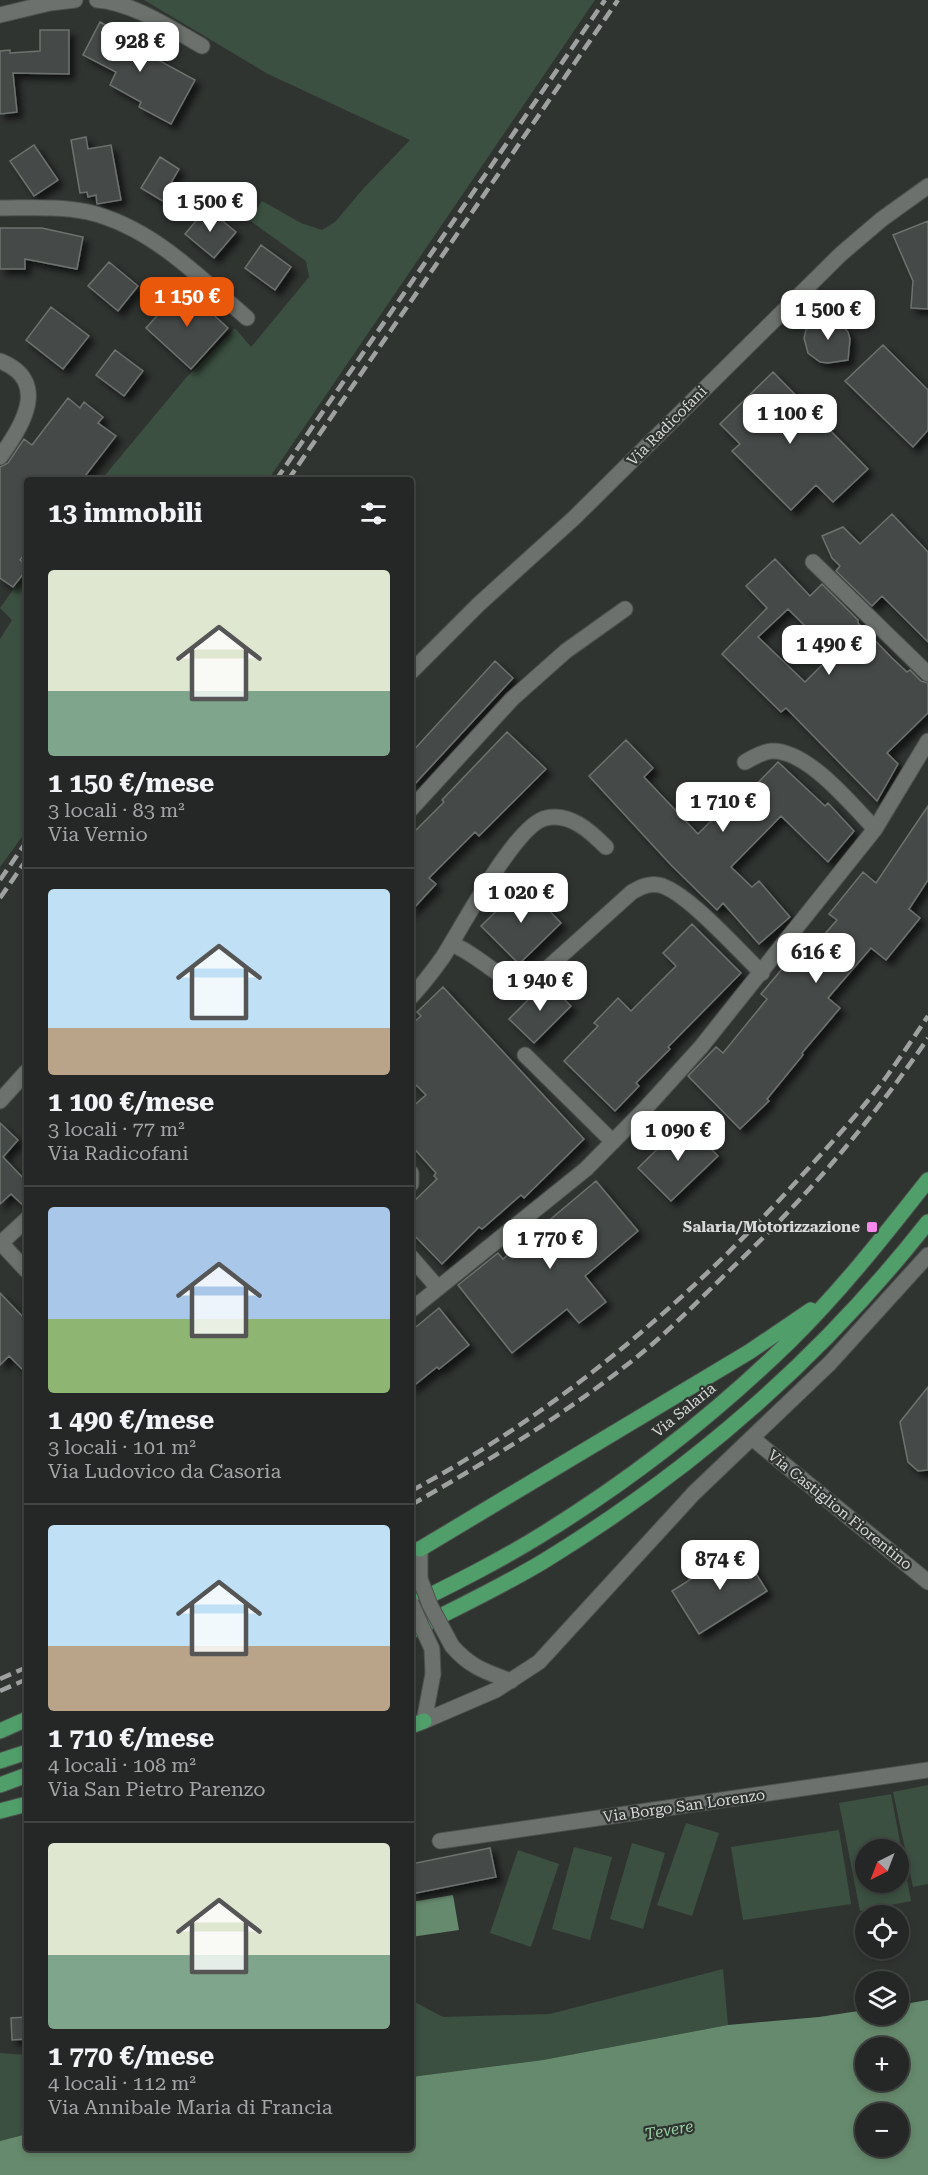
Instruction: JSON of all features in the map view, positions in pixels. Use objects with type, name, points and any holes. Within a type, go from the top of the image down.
[{"type":"main road","name":"Via Salaria","points":[[414,1603],[478,1571],[546,1532],[625,1479],[733,1393],[789,1342],[836,1293],[889,1232],[928,1180]]},
{"type":"main road","points":[[414,1630],[543,1562],[639,1498],[688,1460],[763,1398],[830,1335],[907,1249],[928,1222]]},
{"type":"main road","points":[[416,1551],[749,1352],[836,1293]]},
{"type":"main road","points":[[0,1731],[24,1720]]},
{"type":"main road","points":[[0,1761],[24,1753]]},
{"type":"main road","points":[[0,1785],[24,1776]]},
{"type":"main road","points":[[0,1811],[24,1805]]},
{"type":"street","points":[[0,15],[50,3],[75,0]]},
{"type":"street","points":[[97,0],[113,2],[135,10],[202,46]]},
{"type":"street","name":"Via Radicofani","points":[[414,669],[479,604],[582,509],[841,254],[891,212],[928,186]]},
{"type":"street","points":[[0,208],[69,209],[114,220],[162,246],[247,318]]},
{"type":"street","points":[[0,361],[15,369],[22,377],[27,385],[29,397],[21,425],[0,457]]},
{"type":"street","points":[[813,562],[928,674]]},
{"type":"street","points":[[414,806],[524,687],[567,651],[625,609]]},
{"type":"street","points":[[414,1308],[570,1183],[613,1142],[700,1047],[762,973],[875,829],[928,741]]},
{"type":"street","points":[[746,762],[764,752],[771,751],[797,758],[828,782],[875,829]]},
{"type":"street","points":[[414,994],[451,944],[496,871],[524,834],[540,820],[556,817],[571,820],[592,833],[606,847]]},
{"type":"street","points":[[451,944],[471,953],[511,981],[527,982],[543,973],[632,892],[647,885],[656,884],[677,892],[762,973]]},
{"type":"street","points":[[525,1055],[613,1142]]},
{"type":"street","points":[[0,1101],[24,1074]]},
{"type":"street","points":[[24,1222],[1,1243],[24,1267]]},
{"type":"street","points":[[418,1723],[496,1690],[539,1662],[694,1493],[830,1363],[928,1255]]},
{"type":"street","points":[[414,1260],[438,1288]]},
{"type":"street","name":"Via Castiglion Fiorentino","points":[[752,1438],[928,1582]]},
{"type":"street","points":[[416,1551],[420,1579],[430,1605],[452,1646],[471,1664],[511,1681]]},
{"type":"street","points":[[414,1610],[431,1645],[433,1674],[418,1723]]},
{"type":"street","name":"Via Borgo San Lorenzo","points":[[440,1841],[928,1770]]},
{"type":"shaded area","points":[[144,0],[595,0],[270,477],[103,477],[185,379],[235,328],[251,347],[309,277],[306,261],[249,220],[262,201],[301,223],[322,230],[335,222],[410,140],[268,74]]},
{"type":"shaded area","points":[[24,574],[24,834],[0,867],[0,639],[12,620],[0,608]]},
{"type":"shaded area","points":[[928,1785],[928,1884],[913,1887],[909,1868],[909,1839],[903,1839],[893,1792]]},
{"type":"shaded area","points":[[891,1794],[899,1839],[855,1839],[855,1885],[839,1803]]},
{"type":"shaded area","points":[[686,1823],[719,1833],[692,1916],[657,1905]]},
{"type":"shaded area","points":[[839,1830],[851,1904],[743,1920],[731,1847]]},
{"type":"shaded area","points":[[632,1843],[665,1853],[643,1929],[610,1919]]},
{"type":"shaded area","points":[[574,1847],[612,1857],[590,1940],[552,1929]]},
{"type":"shaded area","points":[[518,1850],[559,1864],[531,1947],[490,1933]]},
{"type":"shaded area","points":[[909,1890],[911,1901],[891,1905],[859,1905],[856,1893],[909,1893]]},
{"type":"shaded area","points":[[723,1969],[728,2025],[543,2060],[414,2077],[414,2002],[443,2017],[550,2014]]},
{"type":"shaded area","points":[[0,2053],[24,2055],[24,2135],[0,2141]]},
{"type":"water","points":[[453,1895],[459,1930],[414,1937],[414,1902]]},
{"type":"water","name":"Tevere","points":[[928,2000],[928,2175],[0,2175],[0,2141],[24,2135],[24,2151],[414,2151],[414,2077],[543,2060],[728,2025],[855,2012],[855,2025],[909,2025],[909,2003]]},
{"type":"building","points":[[100,22],[150,49],[147,54],[195,80],[171,124],[139,107],[141,102],[110,85],[116,72],[83,55]]},
{"type":"building","points":[[40,30],[69,30],[69,74],[13,73],[17,112],[0,114],[0,51],[10,50],[10,53],[40,51]]},
{"type":"building","points":[[86,137],[88,149],[111,145],[121,200],[97,204],[96,195],[88,197],[87,192],[80,193],[71,140]]},
{"type":"building","points":[[34,145],[58,180],[34,196],[10,161]]},
{"type":"building","points":[[160,157],[179,169],[171,183],[184,191],[174,208],[141,188]]},
{"type":"building","points":[[207,208],[236,232],[214,258],[185,234]]},
{"type":"building","points":[[928,221],[928,309],[911,308],[913,281],[893,235]]},
{"type":"building","points":[[0,228],[42,228],[83,237],[77,269],[25,259],[25,269],[0,269]]},
{"type":"building","points":[[261,245],[291,267],[275,290],[245,268]]},
{"type":"building","points":[[109,262],[138,286],[118,311],[88,286]]},
{"type":"building","points":[[183,287],[228,328],[191,369],[146,328]]},
{"type":"building","points":[[51,307],[89,336],[63,369],[26,340]]},
{"type":"building","points":[[825,317],[839,321],[848,332],[850,339],[848,360],[820,362],[808,353],[804,338],[806,330],[811,324]]},
{"type":"building","points":[[883,345],[928,390],[928,430],[913,447],[845,381]]},
{"type":"building","points":[[115,350],[143,371],[124,396],[96,375]]},
{"type":"building","points":[[773,372],[868,469],[833,502],[816,485],[791,510],[732,451],[740,444],[720,424]]},
{"type":"building","points":[[68,398],[80,408],[84,402],[103,417],[98,423],[116,436],[84,477],[24,477],[24,555],[20,560],[24,563],[24,573],[13,587],[0,578],[0,467],[8,463],[24,439],[32,445]]},
{"type":"building","points":[[892,514],[928,552],[928,642],[882,596],[872,606],[836,571],[840,566],[832,558],[822,536],[843,527],[860,544]]},
{"type":"building","points":[[775,559],[810,596],[822,584],[892,658],[907,672],[910,670],[921,681],[928,683],[928,713],[887,753],[898,764],[877,801],[786,708],[781,712],[722,654],[767,608],[746,586]],"holes":[[[788,609],[833,654],[805,682],[758,637]]]},
{"type":"building","points":[[495,661],[513,678],[414,785],[414,750]]},
{"type":"building","points":[[507,732],[546,769],[479,836],[475,832],[429,878],[436,884],[414,908],[414,832],[444,802],[442,800]]},
{"type":"building","points":[[626,740],[653,768],[644,777],[698,834],[741,791],[745,796],[778,762],[825,806],[828,803],[854,831],[828,862],[781,816],[731,867],[752,887],[759,881],[790,917],[759,944],[723,903],[717,910],[671,865],[589,776]]},
{"type":"building","points":[[928,806],[928,880],[909,909],[920,918],[886,960],[871,948],[828,998],[840,1008],[802,1053],[803,1055],[767,1099],[769,1101],[740,1129],[688,1076],[716,1047],[723,1053],[767,999],[761,994],[787,963],[794,969],[837,920],[829,914],[863,872],[876,883]]},
{"type":"building","points":[[524,884],[561,923],[519,964],[481,926]]},
{"type":"building","points":[[692,924],[741,973],[668,1047],[670,1049],[636,1083],[639,1086],[615,1111],[564,1061],[598,1026],[594,1023],[618,998],[631,1011],[676,966],[663,953]]},
{"type":"building","points":[[546,982],[571,1006],[534,1043],[509,1019]]},
{"type":"building","points":[[443,987],[584,1139],[524,1198],[521,1195],[482,1229],[479,1227],[442,1264],[414,1235],[414,1201],[437,1179],[434,1176],[436,1173],[414,1148],[414,1105],[426,1095],[414,1083],[414,1022],[421,1016],[417,1012]]},
{"type":"building","points":[[685,1122],[718,1156],[671,1201],[638,1168]]},
{"type":"building","points":[[0,1123],[18,1140],[3,1157],[24,1179],[24,1206],[11,1194],[0,1204]]},
{"type":"building","points":[[596,1181],[638,1231],[585,1276],[606,1302],[579,1323],[567,1309],[512,1353],[458,1285],[498,1253],[503,1259]]},
{"type":"building","points":[[0,1293],[24,1318],[24,1371],[9,1356],[0,1365]]},
{"type":"building","points":[[439,1308],[469,1345],[414,1386],[414,1329]]},
{"type":"building","points":[[928,1387],[928,1470],[918,1471],[908,1462],[900,1422]]},
{"type":"building","points":[[740,1548],[767,1591],[699,1634],[672,1591]]},
{"type":"building","points":[[490,1848],[496,1877],[414,1893],[414,1863]]},
{"type":"building","points":[[24,2017],[24,2039],[12,2040],[11,2018]]},
{"type":"railway","points":[[278,477],[605,0]]},
{"type":"railway","points":[[290,477],[618,0]]},
{"type":"railway","points":[[0,880],[24,845]]},
{"type":"railway","points":[[0,898],[24,863]]},
{"type":"railway","points":[[414,1489],[520,1425],[571,1388],[622,1349],[717,1264],[762,1219],[868,1101],[928,1016]]},
{"type":"railway","points":[[414,1503],[503,1450],[593,1391],[660,1338],[811,1187],[884,1100],[928,1038]]},
{"type":"railway","points":[[0,1679],[24,1668]]},
{"type":"railway","points":[[0,1691],[24,1680]]},
{"type":"place","name":"Salaria/Motorizzazione","points":[[872,1227]]}]
